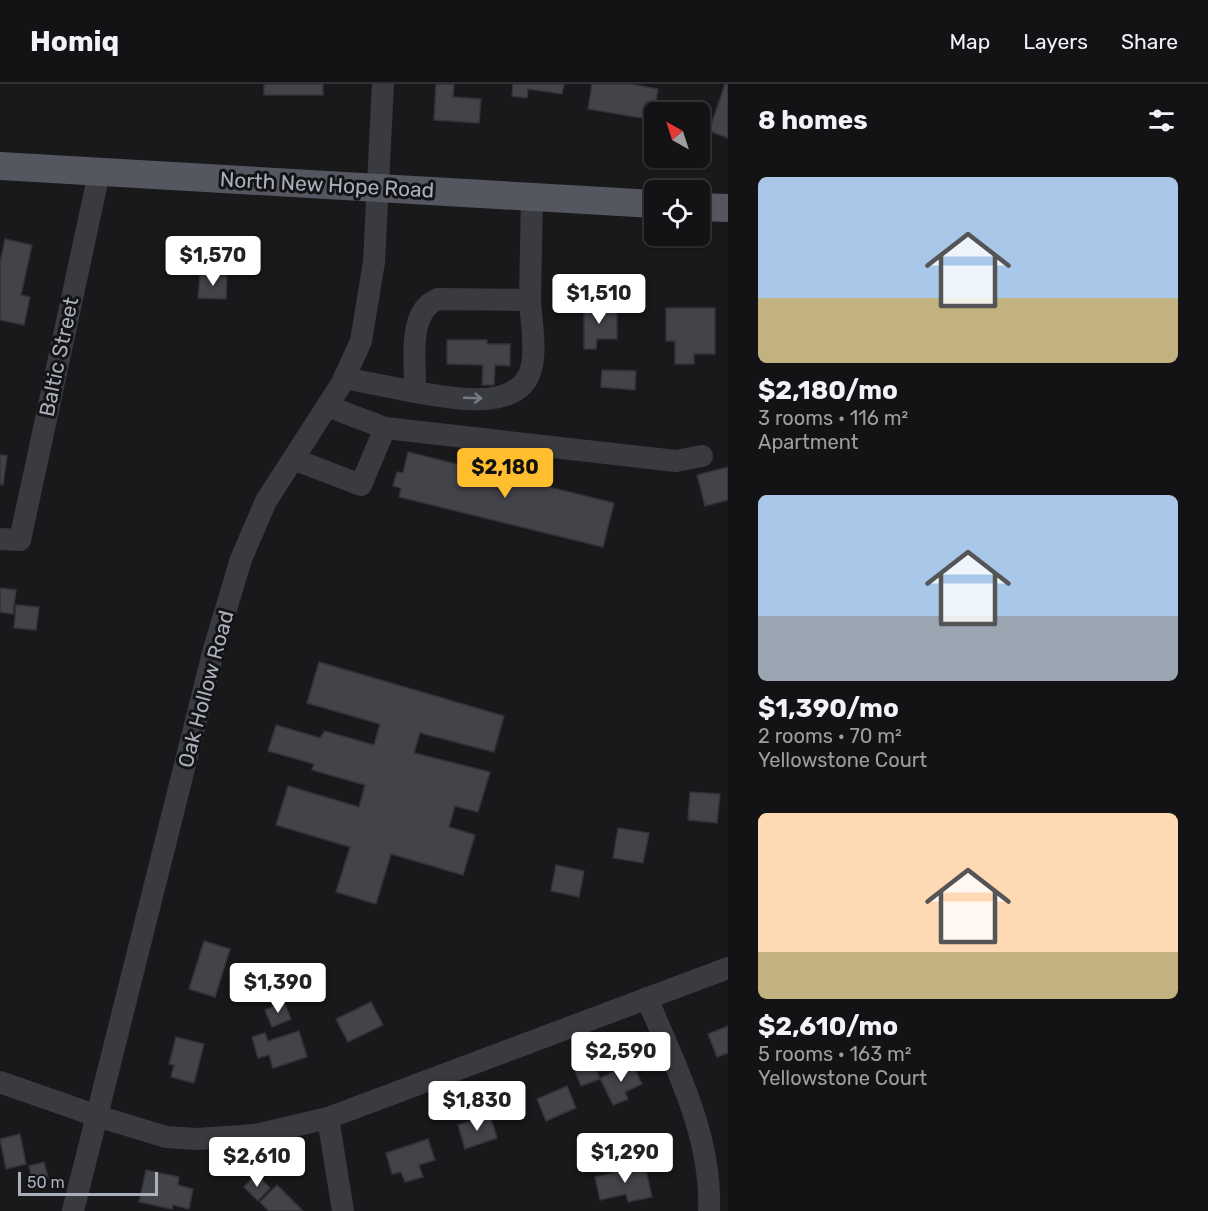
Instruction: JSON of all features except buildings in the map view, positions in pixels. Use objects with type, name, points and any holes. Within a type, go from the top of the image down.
[{"type":"main road","name":"North New Hope Road","points":[[0,166],[644,203]]},
{"type":"main road","points":[[710,207],[728,208]]},
{"type":"street","name":"Oak Hollow Road","points":[[73,1211],[214,650],[241,559],[266,501],[344,378],[361,341],[374,262],[383,84]]},
{"type":"street","name":"Baltic Street","points":[[10,540],[99,173]]},
{"type":"street","points":[[344,378],[445,397],[496,399],[510,396],[521,388],[530,374],[533,362],[530,300],[532,197]]},
{"type":"street","points":[[416,392],[416,328],[419,316],[430,302],[438,299],[530,300]]},
{"type":"street","points":[[327,406],[386,428],[676,461],[702,456]]},
{"type":"street","points":[[293,459],[361,485],[386,428]]},
{"type":"street","points":[[0,1082],[166,1137],[197,1139],[255,1135],[328,1118],[728,968]]},
{"type":"street","points":[[647,998],[690,1101],[704,1146],[709,1211]]},
{"type":"street","points":[[328,1118],[343,1211]]}]
